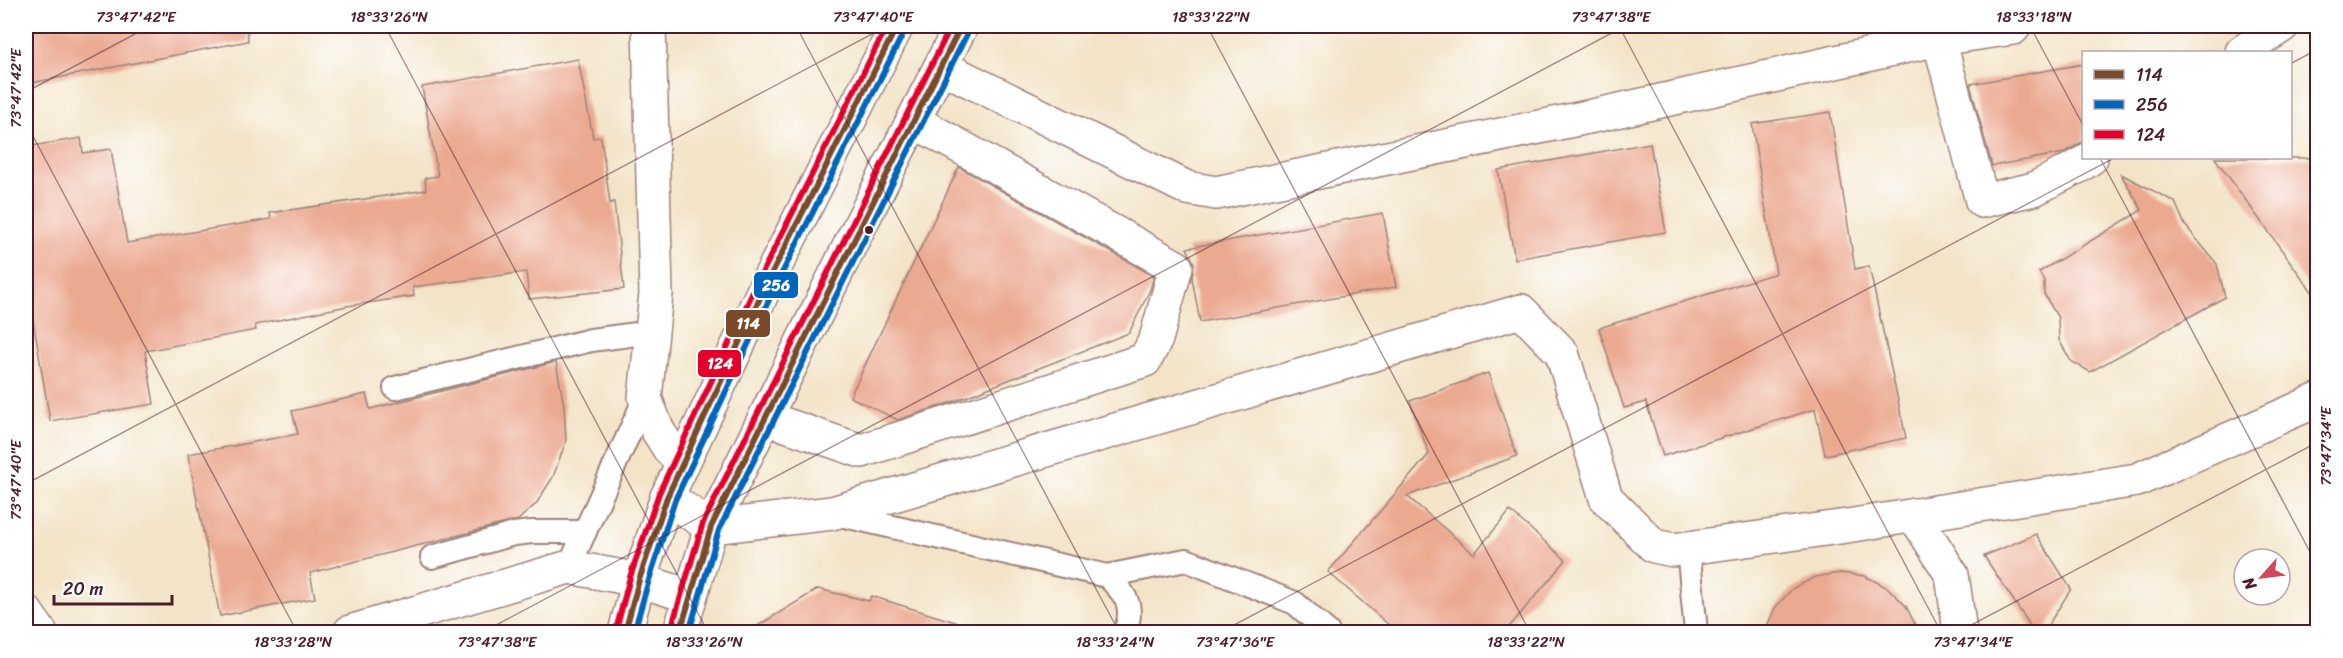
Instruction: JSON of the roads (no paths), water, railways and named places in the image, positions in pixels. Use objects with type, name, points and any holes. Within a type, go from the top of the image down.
[{"type":"street","points":[[649,26],[656,294],[645,398],[658,431],[670,450],[683,461]]},
{"type":"street","points":[[626,633],[639,580],[667,497],[683,461],[767,283],[897,26]]},
{"type":"street","points":[[680,633],[711,527],[961,26]]},
{"type":"street","points":[[2244,51],[2282,26]]},
{"type":"street","points":[[942,67],[1187,188],[1216,193],[1593,116],[1939,39],[2013,28]]},
{"type":"street","points":[[1939,39],[1982,201],[2034,189],[2090,159]]},
{"type":"street","points":[[766,418],[861,451],[1145,360],[1156,339],[1176,267],[914,121]]},
{"type":"street","points":[[667,497],[711,527],[832,513],[1521,311],[1562,353],[1606,498],[1654,546],[1673,550],[2137,480],[2318,400]]},
{"type":"street","points":[[1914,515],[1952,574],[1960,633]]},
{"type":"street","points":[[350,633],[569,567],[639,580],[689,596]]},
{"type":"street","points":[[26,612],[40,633]]},
{"type":"lane","points":[[395,388],[591,340],[652,332]]},
{"type":"lane","points":[[569,567],[645,398]]},
{"type":"lane","points":[[832,513],[1107,576],[1186,560],[1294,603],[1328,633]]},
{"type":"lane","points":[[432,557],[514,534],[585,532]]},
{"type":"lane","points":[[1688,548],[1696,633]]},
{"type":"lane","points":[[1107,576],[1125,594],[1131,617],[1125,633]]}]
